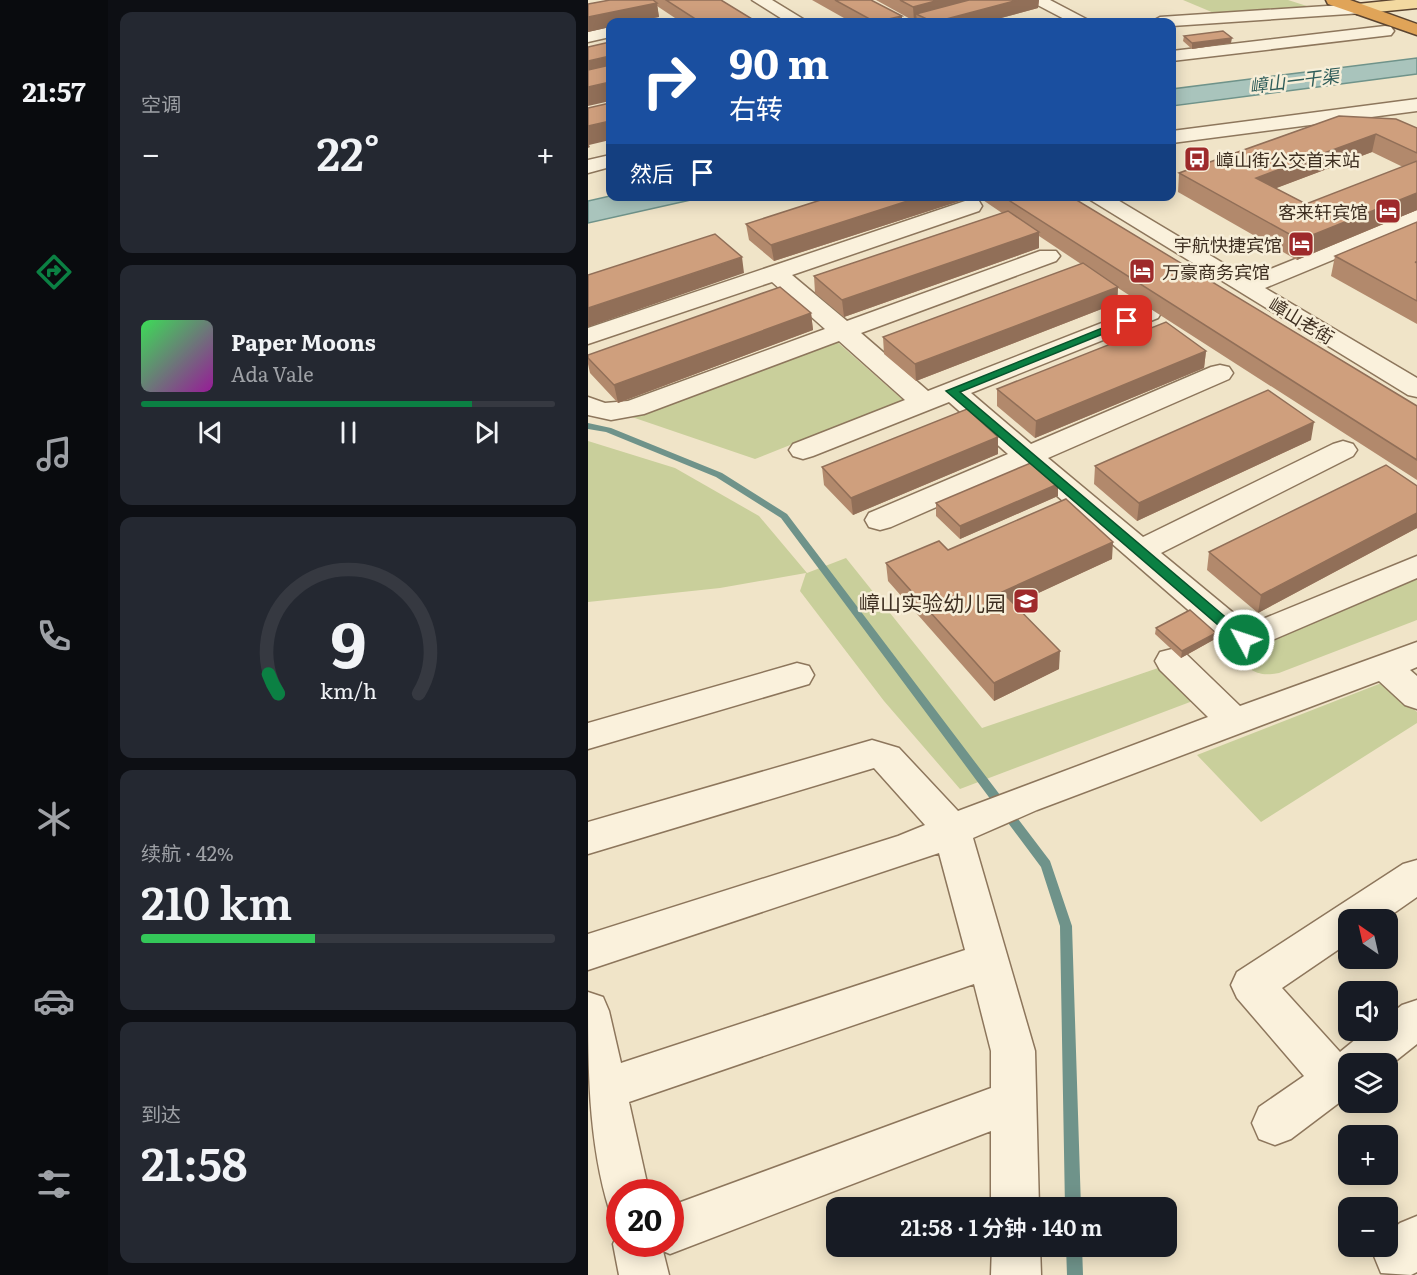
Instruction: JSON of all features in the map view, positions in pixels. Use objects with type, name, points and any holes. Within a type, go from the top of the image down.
[{"type":"highway","points":[[1334,0],[1377,13]]},
{"type":"main road","points":[[1377,13],[1416,16]]},
{"type":"street","points":[[760,0],[792,18]]},
{"type":"street","points":[[1036,0],[1074,18]]},
{"type":"street","points":[[1176,21],[1377,13]]},
{"type":"street","points":[[1176,55],[1377,13]]},
{"type":"street","points":[[588,37],[606,33]]},
{"type":"street","points":[[1176,137],[1417,105]]},
{"type":"street","points":[[1367,112],[1398,126]]},
{"type":"street","points":[[588,167],[606,162]]},
{"type":"street","name":"嶂山老街","points":[[1103,201],[1417,389]]},
{"type":"street","points":[[588,336],[971,206]]},
{"type":"street","points":[[1211,288],[1240,283],[1417,217]]},
{"type":"street","points":[[588,405],[597,411],[634,408],[1048,256]]},
{"type":"street","points":[[776,273],[924,402]]},
{"type":"street","points":[[803,450],[1149,313]]},
{"type":"street","points":[[880,520],[1220,373]]},
{"type":"street","points":[[952,391],[1244,640],[1417,566]]},
{"type":"street","points":[[1140,551],[1343,450]]},
{"type":"street","points":[[588,952],[908,849],[1008,807],[1417,654]]},
{"type":"street","points":[[1172,661],[1235,722]]},
{"type":"street","points":[[1384,666],[1417,696]]},
{"type":"street","points":[[588,736],[797,675]]},
{"type":"street","points":[[588,838],[872,754],[886,758],[951,830],[1013,1051],[1015,1197]]},
{"type":"street","points":[[1367,909],[1417,876]]},
{"type":"street","points":[[1338,928],[1252,986],[1338,1063]]},
{"type":"street","points":[[604,1089],[988,961]]},
{"type":"street","points":[[588,1011],[623,1179]]},
{"type":"street","points":[[1371,1053],[1417,1019]]},
{"type":"street","points":[[1275,1123],[1338,1078]]},
{"type":"street","points":[[684,1225],[1014,1101]]},
{"type":"street","points":[[640,1257],[644,1275]]},
{"type":"green space","points":[[1183,0],[1288,0],[1310,7],[1214,13]]},
{"type":"green space","points":[[835,340],[903,400],[755,459],[629,416]]},
{"type":"green space","points":[[588,441],[675,468],[759,516],[807,573],[846,558],[982,728],[1164,666],[1198,699],[960,789],[884,701],[800,591],[806,573],[720,588],[588,602]]},
{"type":"green space","points":[[1417,572],[1417,620],[1279,673],[1258,673],[1247,667],[1231,652]]},
{"type":"green space","points":[[1384,682],[1417,712],[1417,723],[1261,822],[1197,755]]},
{"type":"water","name":"嶂山一干渠","points":[[1417,58],[1417,74],[1176,105],[1176,88]]},
{"type":"water","points":[[606,197],[606,201],[686,201],[588,223],[588,201]]},
{"type":"building","points":[[610,0],[653,0],[657,3],[588,17],[588,4]]},
{"type":"building","points":[[666,0],[721,0],[750,18],[694,18]]},
{"type":"building","points":[[835,0],[871,0],[902,16],[868,18]]},
{"type":"building","points":[[900,0],[939,0],[913,7]]},
{"type":"building","points":[[969,0],[1018,0],[950,18],[924,18],[916,14]]},
{"type":"building","points":[[1223,31],[1232,38],[1192,43],[1184,36]]},
{"type":"building","points":[[606,43],[606,57],[588,61],[588,47]]},
{"type":"building","points":[[606,66],[606,83],[588,87],[588,70]]},
{"type":"building","points":[[606,104],[606,122],[588,126],[588,108]]},
{"type":"building","points":[[1339,116],[1396,119],[1417,128],[1417,153],[1376,134],[1256,178],[1306,204],[1417,161],[1417,193],[1300,240],[1179,173]]},
{"type":"building","points":[[817,201],[907,201],[771,245],[746,224]]},
{"type":"building","points":[[1010,201],[1078,201],[1417,406],[1417,460]]},
{"type":"building","points":[[1008,211],[1039,232],[842,300],[814,276]]},
{"type":"building","points":[[1417,222],[1417,262],[1415,262],[1417,263],[1417,301],[1335,256]]},
{"type":"building","points":[[715,234],[742,257],[588,308],[588,275]]},
{"type":"building","points":[[1083,263],[1118,287],[915,364],[883,337]]},
{"type":"building","points":[[780,287],[811,313],[614,385],[588,358],[588,355]]},
{"type":"building","points":[[1166,322],[1206,351],[1036,421],[997,389]]},
{"type":"building","points":[[1268,390],[1314,422],[1139,503],[1095,466]]},
{"type":"building","points":[[967,409],[998,437],[851,498],[822,467]]},
{"type":"building","points":[[1033,462],[1058,484],[960,526],[936,503]]},
{"type":"building","points":[[1386,465],[1417,486],[1417,513],[1261,595],[1209,552]]},
{"type":"building","points":[[1066,499],[1113,542],[1002,592],[1060,651],[994,683],[886,563],[939,541],[948,550]]},
{"type":"building","points":[[1190,610],[1216,633],[1182,651],[1156,628]]},
{"type":"waterway","points":[[588,426],[608,430],[719,475],[784,516],[1046,865],[1066,926],[1073,1197]]},
{"type":"waterway","points":[[1074,1257],[1075,1275]]},
{"type":"place","name":"嶂山街公交首末站","points":[[1197,159]]},
{"type":"place","name":"客来轩宾馆","points":[[1388,211]]},
{"type":"place","name":"宇航快捷宾馆","points":[[1301,244]]},
{"type":"place","name":"万豪商务宾馆","points":[[1142,271]]},
{"type":"place","name":"嶂山实验幼儿园","points":[[1026,601]]},
{"type":"route","points":[[1127,321],[952,391],[1244,640]]}]
